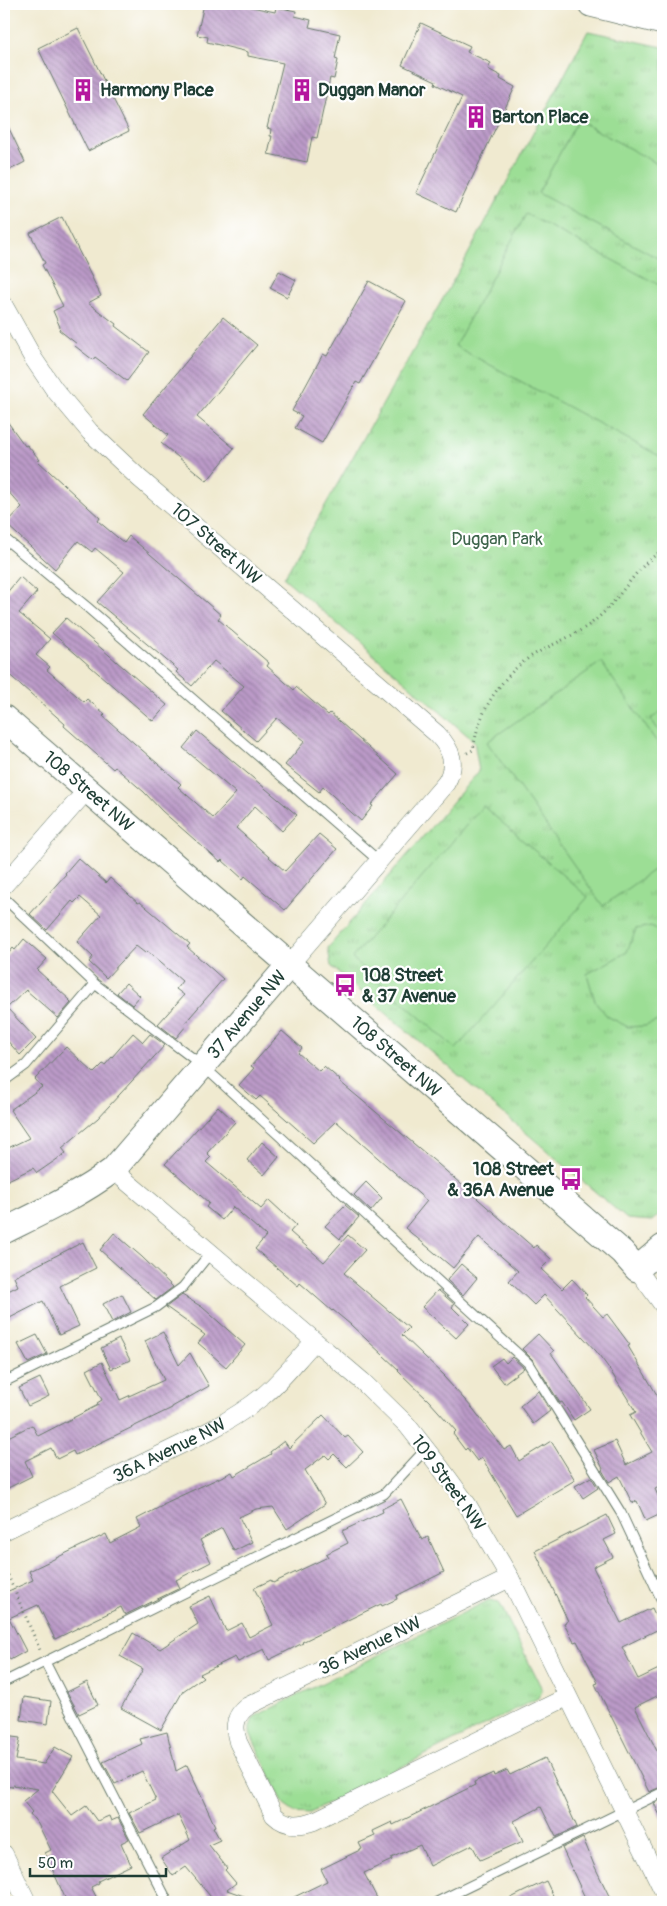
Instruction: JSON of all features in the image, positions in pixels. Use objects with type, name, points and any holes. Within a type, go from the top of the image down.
[{"type":"street","points":[[591,4],[663,22]]},
{"type":"street","name":"107 Street NW","points":[[4,306],[33,358],[54,389],[90,432],[133,473],[437,734],[448,746],[453,760]]},
{"type":"street","name":"108 Street NW","points":[[4,718],[622,1252],[663,1305]]},
{"type":"street","name":"37 Avenue NW","points":[[4,1231],[82,1191],[113,1170],[446,783],[453,760]]},
{"type":"street","points":[[4,885],[87,790]]},
{"type":"street","name":"109 Street NW","points":[[113,1170],[362,1381],[407,1425],[426,1449],[467,1504],[510,1578],[663,1890]]},
{"type":"street","points":[[637,1269],[663,1247]]},
{"type":"street","name":"36A Avenue NW","points":[[4,1532],[211,1430],[237,1415],[263,1396],[281,1379],[314,1342]]},
{"type":"street","name":"36 Avenue NW","points":[[510,1578],[248,1706],[238,1715],[236,1720],[235,1733],[238,1742],[274,1815],[280,1821],[289,1825],[299,1825],[314,1821],[567,1697]]},
{"type":"street","points":[[4,1854],[27,1902]]},
{"type":"lane","points":[[4,538],[87,607],[379,862]]},
{"type":"lane","points":[[4,898],[96,984],[203,1066],[528,1363],[621,1513],[663,1603]]},
{"type":"lane","points":[[4,1080],[26,1065],[96,984]]},
{"type":"lane","points":[[4,1382],[156,1307],[183,1287],[212,1252]]},
{"type":"lane","points":[[4,1682],[384,1494],[426,1449]]},
{"type":"lane","points":[[45,1662],[168,1902]]},
{"type":"lane","points":[[437,1902],[663,1792]]},
{"type":"path","points":[[453,760],[473,750],[479,724],[486,708],[509,676],[519,666],[533,655],[579,631],[599,617],[638,570],[663,550]]},
{"type":"path","points":[[4,1566],[45,1662]]},
{"type":"green space","name":"Duggan Park","points":[[588,31],[663,47],[663,1211],[652,1221],[627,1219],[331,966],[328,948],[479,771],[474,741],[284,578],[466,258]]},
{"type":"green space","points":[[578,120],[663,167],[663,261],[538,193]]},
{"type":"green space","points":[[526,214],[663,287],[663,458],[455,346]]},
{"type":"green space","points":[[601,662],[663,751],[663,863],[603,906],[487,742]]},
{"type":"green space","points":[[663,710],[663,737],[651,719]]},
{"type":"green space","points":[[483,806],[588,897],[456,1049],[352,958]]},
{"type":"green space","points":[[651,926],[662,934],[657,963],[663,974],[663,1019],[645,1026],[628,1027],[607,1016],[595,1001],[587,974],[627,952],[636,929]]},
{"type":"green space","points":[[489,1600],[499,1602],[542,1689],[538,1698],[310,1813],[294,1812],[284,1805],[250,1733],[250,1726],[254,1717]]},
{"type":"building","name":"Duggan Manor","points":[[204,4],[238,4],[275,12],[276,7],[296,11],[295,16],[311,20],[309,27],[340,34],[335,59],[338,60],[334,79],[330,78],[317,138],[312,137],[307,162],[268,154],[272,136],[270,136],[271,129],[267,128],[283,63],[248,56],[248,52],[207,42],[208,37],[197,35]]},
{"type":"building","name":"Barton Place","points":[[421,23],[470,46],[467,52],[491,63],[488,69],[501,76],[500,79],[515,87],[456,212],[416,193],[462,97],[435,84],[436,81],[402,65]]},
{"type":"building","name":"Harmony Place","points":[[78,28],[129,131],[88,151],[38,48]]},
{"type":"building","points":[[4,118],[25,162],[4,173]]},
{"type":"building","points":[[62,217],[101,296],[88,303],[149,352],[127,381],[95,357],[93,360],[59,330],[60,327],[53,311],[63,306],[42,265],[45,263],[30,233]]},
{"type":"building","points":[[279,271],[296,280],[287,297],[270,288]]},
{"type":"building","points":[[369,281],[406,301],[360,384],[356,382],[322,443],[295,428],[302,416],[292,411],[323,354],[327,356]]},
{"type":"building","points":[[223,317],[257,345],[197,417],[234,448],[207,481],[161,443],[168,435],[143,414]]},
{"type":"building","points":[[4,417],[25,446],[27,445],[40,460],[38,461],[100,518],[98,521],[124,543],[129,536],[221,615],[218,619],[269,663],[267,666],[294,690],[296,687],[328,715],[330,713],[398,774],[371,805],[373,806],[361,821],[323,787],[319,792],[285,765],[305,741],[277,718],[256,741],[221,711],[244,686],[214,661],[192,686],[176,672],[178,670],[97,602],[124,572],[95,548],[92,552],[78,541],[55,569],[6,524],[22,507],[4,487]]},
{"type":"building","points":[[20,577],[37,592],[19,613],[50,639],[36,655],[50,667],[47,670],[84,702],[87,699],[105,714],[103,716],[181,784],[178,787],[213,818],[236,793],[183,748],[197,731],[297,815],[282,831],[255,806],[236,828],[285,871],[319,834],[337,849],[285,910],[245,876],[243,879],[222,860],[220,862],[162,811],[144,792],[115,767],[113,769],[64,726],[65,724],[4,670],[4,596]]},
{"type":"building","points":[[66,618],[167,705],[153,721],[52,633]]},
{"type":"building","points":[[78,858],[106,883],[110,878],[138,903],[140,902],[190,944],[187,947],[223,979],[184,1024],[186,1026],[176,1038],[158,1024],[184,995],[176,989],[182,981],[147,951],[145,953],[136,946],[106,978],[89,962],[93,957],[77,942],[101,915],[80,897],[74,903],[72,901],[47,930],[30,914]]},
{"type":"building","points":[[24,939],[47,959],[37,970],[71,1003],[58,1018],[26,990],[7,1008],[36,1039],[20,1055],[4,1037],[4,959]]},
{"type":"building","points":[[126,983],[140,996],[132,1005],[117,993]]},
{"type":"building","points":[[282,1031],[302,1048],[298,1053],[319,1071],[324,1066],[339,1081],[534,1248],[536,1245],[551,1259],[541,1269],[562,1289],[572,1279],[587,1295],[585,1297],[603,1317],[607,1314],[630,1345],[628,1346],[663,1405],[663,1485],[655,1489],[663,1507],[663,1513],[646,1521],[637,1501],[632,1503],[619,1476],[609,1482],[602,1470],[594,1450],[615,1441],[626,1465],[652,1452],[630,1415],[636,1412],[608,1367],[596,1351],[544,1295],[534,1305],[509,1281],[518,1271],[479,1237],[453,1268],[405,1228],[427,1201],[336,1121],[313,1143],[260,1096],[256,1100],[239,1085],[254,1068],[251,1066]]},
{"type":"building","points":[[133,1033],[143,1042],[150,1034],[165,1045],[98,1118],[62,1148],[66,1153],[37,1173],[33,1168],[4,1182],[4,1150],[29,1138],[10,1110],[42,1087],[35,1079],[66,1047],[94,1073],[103,1064],[105,1065]]},
{"type":"building","points":[[218,1106],[235,1122],[207,1153],[211,1157],[206,1162],[261,1209],[269,1200],[296,1225],[290,1232],[324,1262],[348,1235],[365,1250],[344,1273],[409,1328],[402,1335],[445,1376],[504,1450],[511,1446],[519,1461],[551,1441],[575,1480],[516,1515],[482,1458],[477,1461],[467,1448],[465,1450],[453,1434],[456,1431],[399,1370],[351,1325],[300,1283],[298,1286],[255,1249],[266,1236],[233,1207],[222,1220],[206,1207],[209,1203],[165,1164]]},
{"type":"building","points":[[262,1142],[279,1157],[264,1175],[247,1160]]},
{"type":"building","points":[[366,1182],[382,1198],[371,1211],[354,1195]]},
{"type":"building","points":[[345,1205],[359,1217],[340,1239],[325,1226]]},
{"type":"building","points":[[114,1233],[173,1287],[156,1300],[100,1250]]},
{"type":"building","points":[[83,1242],[96,1268],[60,1286],[79,1326],[59,1335],[43,1301],[4,1321],[4,1293],[18,1286],[14,1277]]},
{"type":"building","points":[[461,1264],[477,1278],[463,1295],[447,1280]]},
{"type":"building","points":[[438,1290],[454,1304],[452,1307],[469,1324],[456,1338],[422,1307]]},
{"type":"building","points":[[122,1294],[131,1312],[112,1322],[103,1304]]},
{"type":"building","points":[[182,1295],[202,1307],[245,1345],[226,1367],[198,1343],[205,1335],[166,1307]]},
{"type":"building","points":[[163,1332],[179,1365],[190,1353],[209,1386],[172,1408],[75,1455],[73,1451],[57,1459],[51,1448],[25,1461],[32,1476],[4,1490],[4,1439],[32,1425],[38,1436],[98,1405],[97,1403],[102,1400],[87,1370],[102,1362],[120,1400],[164,1380],[145,1341]]},
{"type":"building","points":[[538,1334],[554,1351],[551,1353],[590,1409],[574,1420],[562,1402],[560,1403],[533,1360],[522,1349]]},
{"type":"building","points":[[37,1335],[47,1354],[28,1363],[18,1344]]},
{"type":"building","points":[[119,1339],[130,1360],[111,1369],[101,1348]]},
{"type":"building","points":[[512,1357],[524,1368],[504,1383],[491,1366],[502,1358],[506,1363]]},
{"type":"building","points":[[40,1378],[49,1396],[28,1406],[19,1388]]},
{"type":"building","points":[[538,1391],[550,1411],[533,1424],[520,1406]]},
{"type":"building","points":[[323,1415],[345,1438],[348,1436],[363,1452],[347,1467],[334,1454],[329,1459],[325,1455],[305,1470],[325,1504],[287,1529],[273,1507],[256,1509],[239,1517],[252,1542],[234,1551],[222,1528],[200,1540],[211,1562],[176,1580],[180,1588],[125,1615],[121,1607],[55,1639],[38,1605],[9,1618],[26,1651],[10,1660],[4,1648],[4,1593],[33,1580],[29,1571],[106,1534],[110,1543],[141,1527],[137,1519],[163,1504],[232,1472],[234,1476],[271,1454],[270,1452],[284,1441],[289,1448]]},
{"type":"building","points":[[591,1477],[598,1488],[583,1498],[575,1486]]},
{"type":"building","points":[[401,1499],[422,1540],[428,1537],[444,1572],[396,1596],[397,1599],[382,1606],[381,1604],[269,1660],[264,1649],[238,1662],[235,1657],[200,1674],[203,1677],[183,1691],[161,1730],[121,1708],[143,1669],[120,1656],[133,1633],[160,1649],[198,1624],[189,1606],[210,1596],[226,1631],[242,1623],[249,1637],[273,1625],[254,1588],[271,1580],[273,1583],[328,1557],[326,1554],[348,1543],[342,1531],[383,1512],[382,1509]]},
{"type":"building","points":[[607,1515],[616,1534],[604,1540],[613,1557],[593,1567],[621,1623],[652,1608],[661,1628],[622,1647],[638,1679],[663,1667],[663,1693],[635,1707],[663,1763],[663,1786],[649,1792],[595,1684],[598,1683],[577,1641],[574,1642],[564,1623],[568,1621],[535,1551]]},
{"type":"building","points":[[87,1682],[98,1705],[79,1714],[67,1692]]},
{"type":"building","points":[[24,1697],[51,1701],[48,1724],[21,1720]]},
{"type":"building","points":[[167,1732],[176,1771],[187,1765],[215,1826],[213,1827],[220,1840],[209,1845],[236,1883],[227,1890],[255,1900],[255,1902],[215,1902],[186,1867],[173,1876],[161,1858],[190,1840],[178,1815],[140,1833],[129,1813],[156,1800],[142,1771],[115,1784],[103,1762],[142,1744],[140,1739]]},
{"type":"building","points":[[4,1736],[20,1738],[16,1760],[44,1764],[55,1747],[73,1757],[52,1791],[72,1816],[86,1806],[97,1821],[109,1816],[111,1821],[118,1818],[129,1839],[121,1843],[131,1865],[98,1881],[99,1883],[91,1887],[99,1902],[67,1902],[45,1853],[51,1850],[38,1824],[30,1814],[32,1812],[23,1801],[38,1789],[13,1785],[12,1787],[4,1786]]},
{"type":"building","points":[[545,1758],[577,1827],[556,1837],[541,1807],[514,1821],[523,1841],[480,1860],[472,1845],[430,1866],[420,1845],[364,1873],[379,1902],[284,1902],[327,1881],[321,1869],[362,1849],[359,1843],[375,1836],[373,1831],[392,1822],[393,1825],[475,1785],[474,1782],[493,1773],[494,1776],[507,1770],[510,1775]]},
{"type":"building","points":[[663,1799],[663,1822],[654,1803]]},
{"type":"building","points":[[583,1838],[612,1902],[587,1902],[562,1848]]},
{"type":"building","points":[[546,1881],[556,1902],[503,1902],[525,1891]]},
{"type":"place","name":"Harmony Place","points":[[83,90]]},
{"type":"place","name":"Duggan Manor","points":[[302,90]]},
{"type":"place","name":"Barton Place","points":[[476,117]]},
{"type":"place","name":"108 Street & 37 Avenue","points":[[345,985]]},
{"type":"place","name":"108 Street & 36A Avenue","points":[[571,1179]]}]
